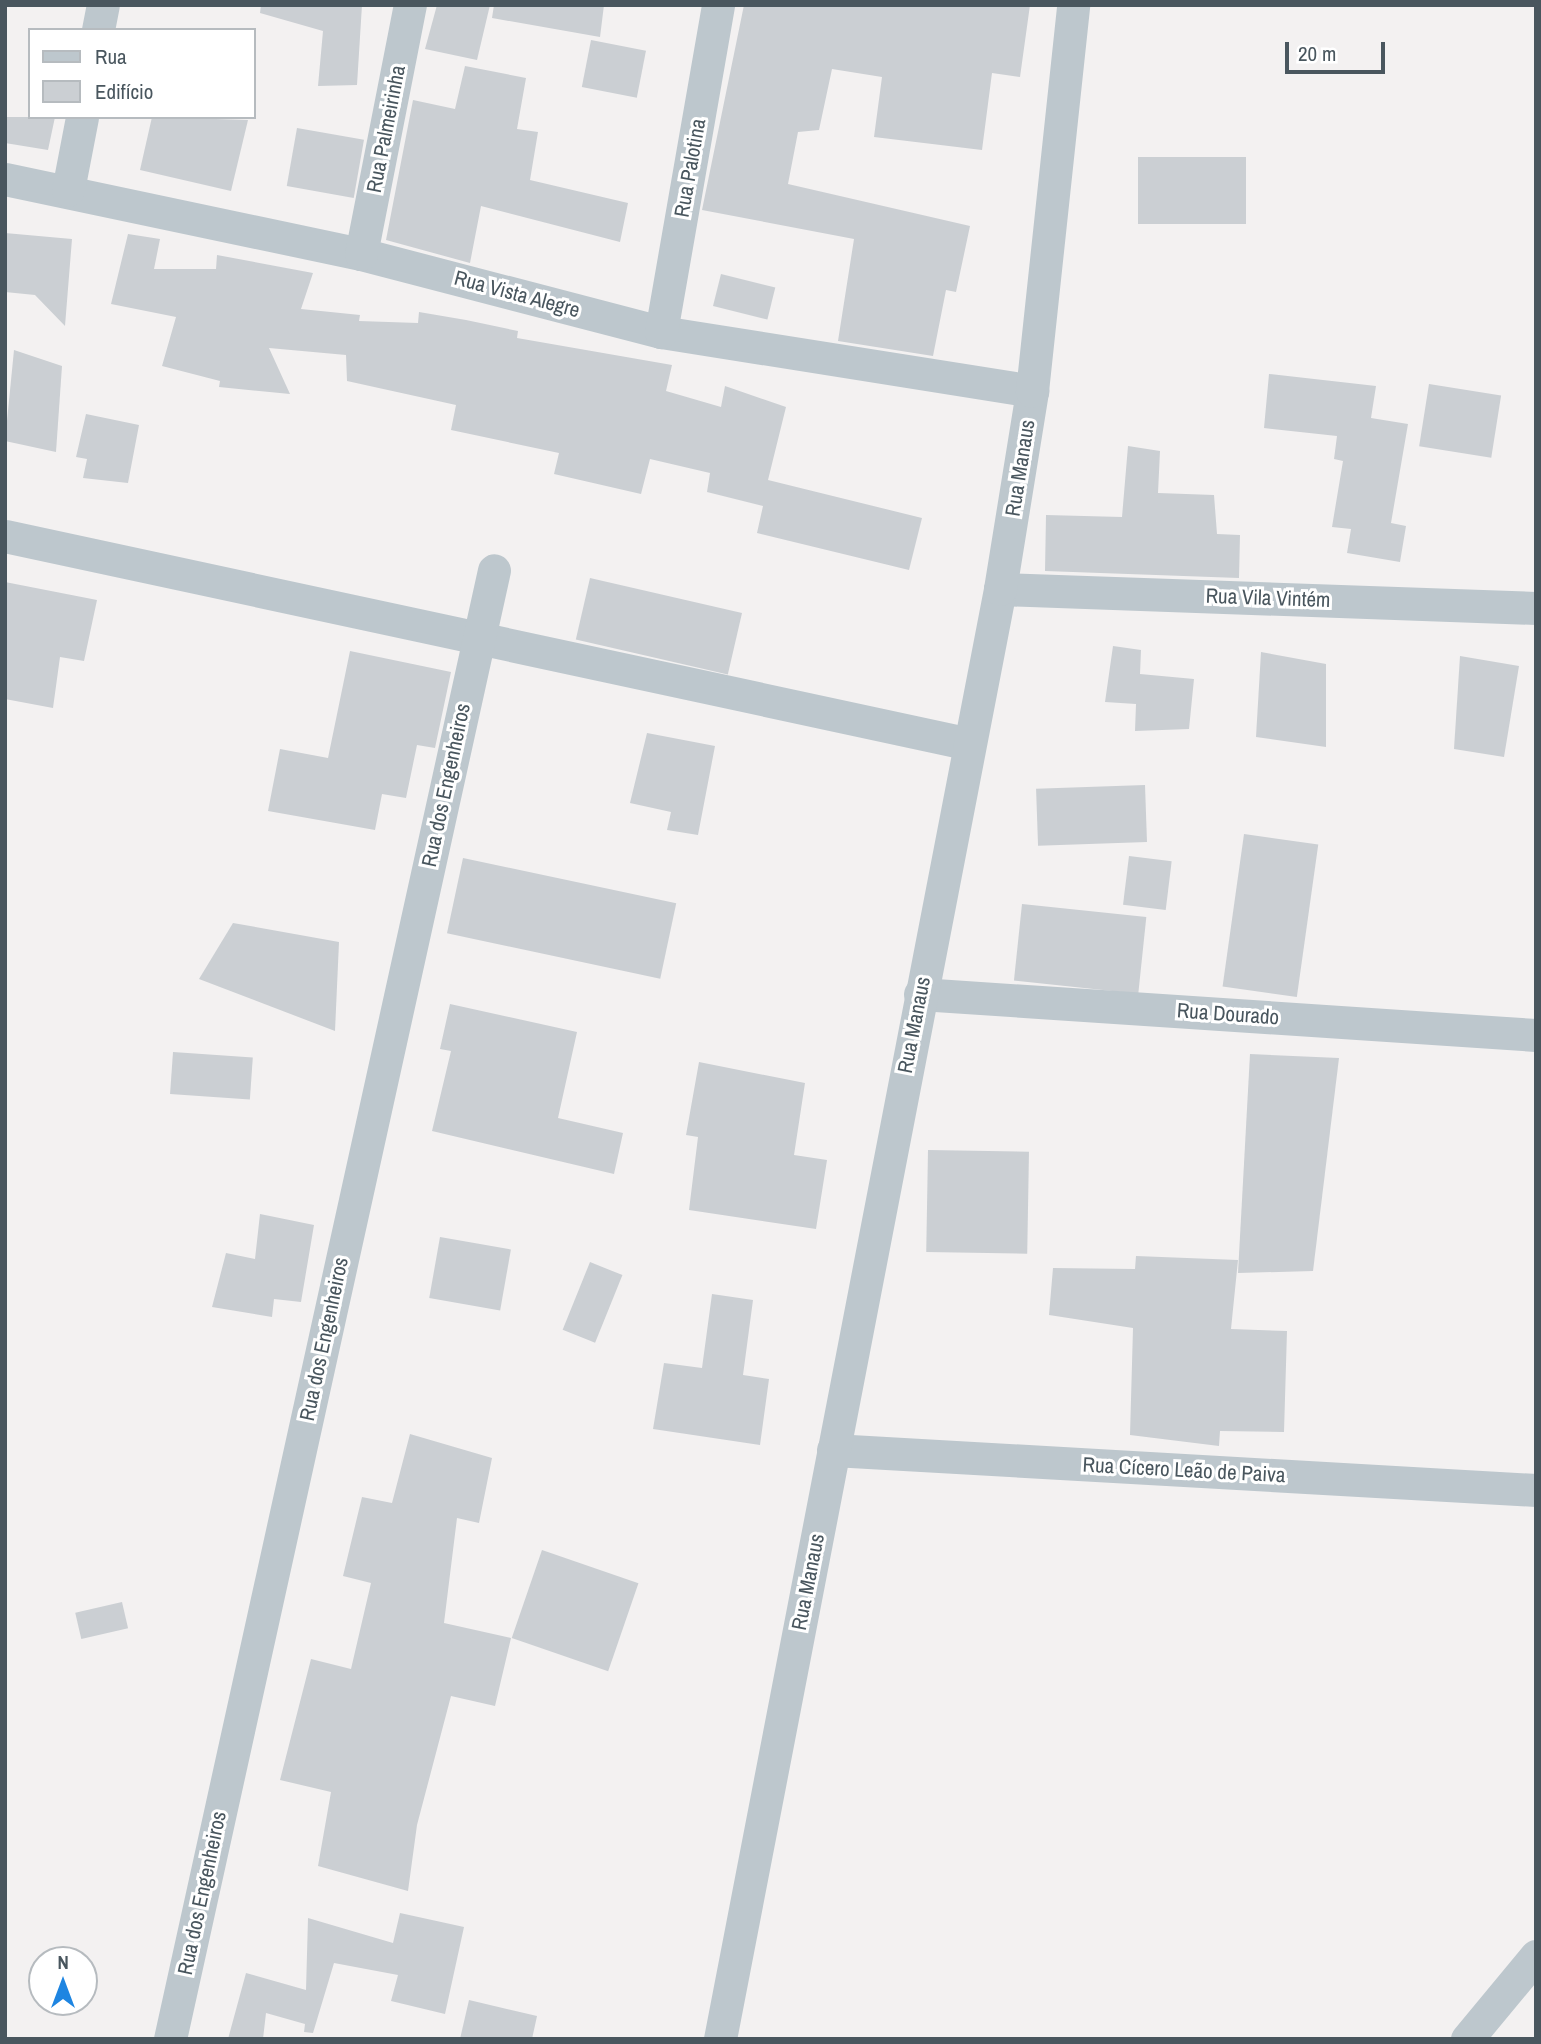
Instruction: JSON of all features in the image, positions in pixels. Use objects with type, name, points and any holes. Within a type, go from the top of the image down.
[{"type":"street","points":[[98,28],[103,5]]},
{"type":"street","name":"Rua Palmeirinha","points":[[361,254],[410,5]]},
{"type":"street","name":"Rua Palotina","points":[[661,332],[718,5]]},
{"type":"street","name":"Rua Manaus","points":[[720,2039],[967,743],[1000,589],[1032,391],[1073,5]]},
{"type":"street","points":[[68,190],[82,119]]},
{"type":"street","name":"Rua Vista Alegre","points":[[5,179],[68,190],[361,254],[661,332],[1032,391]]},
{"type":"street","points":[[5,537],[967,743]]},
{"type":"street","name":"Rua dos Engenheiros","points":[[170,2039],[494,570]]},
{"type":"street","name":"Rua Vila Vintém","points":[[1000,589],[1536,608]]},
{"type":"street","name":"Rua Dourado","points":[[920,994],[1536,1035]]},
{"type":"street","name":"Rua Cícero Leão de Paiva","points":[[833,1450],[1536,1490]]},
{"type":"street","points":[[1467,2039],[1536,1956]]},
{"type":"building","points":[[261,5],[362,5],[357,85],[318,86],[323,31],[260,13]]},
{"type":"building","points":[[437,5],[490,5],[477,60],[425,49]]},
{"type":"building","points":[[494,5],[604,5],[600,37],[492,18]]},
{"type":"building","points":[[744,5],[1030,5],[1020,77],[992,73],[982,150],[874,137],[882,77],[832,69],[819,130],[798,132],[788,184],[970,226],[956,292],[946,290],[933,356],[838,341],[854,239],[702,210]]},
{"type":"building","points":[[591,40],[646,51],[637,98],[582,87]]},
{"type":"building","points":[[465,66],[526,78],[517,129],[538,132],[530,180],[628,203],[620,242],[481,206],[470,263],[386,240],[413,100],[455,109]]},
{"type":"building","points":[[5,117],[55,119],[48,150],[5,143]]},
{"type":"building","points":[[152,119],[248,120],[231,191],[140,170]]},
{"type":"building","points":[[297,128],[364,140],[354,198],[287,186]]},
{"type":"building","points":[[1138,157],[1246,157],[1246,224],[1138,224]]},
{"type":"building","points":[[5,233],[72,239],[65,326],[35,295],[5,292]]},
{"type":"building","points":[[128,234],[160,239],[154,269],[216,269],[217,255],[313,273],[301,309],[360,315],[359,321],[418,323],[419,312],[466,320],[518,331],[517,338],[672,365],[666,391],[721,407],[725,386],[786,407],[768,480],[922,518],[909,570],[757,533],[763,506],[707,492],[710,473],[650,459],[641,494],[554,474],[559,453],[451,430],[456,405],[347,381],[346,355],[269,348],[290,394],[219,387],[220,381],[162,366],[176,317],[111,304]]},
{"type":"building","points":[[721,274],[775,288],[767,320],[713,306]]},
{"type":"building","points":[[14,350],[62,366],[56,452],[5,441]]},
{"type":"building","points":[[1269,374],[1376,386],[1371,418],[1408,424],[1391,523],[1406,526],[1400,562],[1347,553],[1351,529],[1332,527],[1343,461],[1334,459],[1337,436],[1264,428]]},
{"type":"building","points":[[1429,384],[1501,395],[1491,458],[1419,446]]},
{"type":"building","points":[[86,414],[139,425],[128,483],[83,478],[87,459],[76,457]]},
{"type":"building","points":[[1128,446],[1160,451],[1158,493],[1214,495],[1217,534],[1240,535],[1239,578],[1045,571],[1046,515],[1122,517]]},
{"type":"building","points":[[590,578],[742,613],[728,674],[576,639]]},
{"type":"building","points":[[5,582],[97,600],[84,661],[60,657],[53,708],[5,699]]},
{"type":"building","points":[[1113,646],[1141,650],[1140,674],[1194,679],[1189,729],[1135,731],[1136,704],[1105,702]]},
{"type":"building","points":[[350,651],[451,672],[435,748],[417,745],[406,798],[382,794],[375,830],[268,811],[280,749],[328,758]]},
{"type":"building","points":[[1261,652],[1326,664],[1326,747],[1256,737]]},
{"type":"building","points":[[1460,656],[1519,666],[1504,757],[1454,749]]},
{"type":"building","points":[[647,733],[715,746],[698,835],[667,830],[671,812],[630,803]]},
{"type":"building","points":[[1145,785],[1147,842],[1038,846],[1036,789]]},
{"type":"building","points":[[1244,834],[1318,844],[1297,997],[1223,987]]},
{"type":"building","points":[[1129,856],[1172,861],[1166,910],[1123,905]]},
{"type":"building","points":[[463,858],[676,903],[660,979],[447,933]]},
{"type":"building","points":[[1022,904],[1146,917],[1138,994],[1014,981]]},
{"type":"building","points":[[233,923],[339,942],[335,1031],[199,979]]},
{"type":"building","points":[[450,1004],[577,1032],[558,1118],[623,1133],[614,1174],[432,1131],[451,1051],[440,1049]]},
{"type":"building","points":[[173,1052],[253,1058],[250,1099],[170,1094]]},
{"type":"building","points":[[1250,1054],[1339,1058],[1313,1271],[1238,1273]]},
{"type":"building","points":[[699,1062],[805,1083],[794,1155],[827,1160],[816,1229],[689,1210],[698,1137],[686,1135]]},
{"type":"building","points":[[928,1150],[1029,1152],[1027,1254],[926,1252]]},
{"type":"building","points":[[260,1214],[314,1225],[301,1302],[274,1299],[272,1317],[212,1307],[226,1253],[255,1259]]},
{"type":"building","points":[[440,1237],[511,1250],[500,1311],[429,1298]]},
{"type":"building","points":[[1136,1256],[1238,1260],[1231,1329],[1287,1331],[1284,1432],[1220,1431],[1219,1446],[1130,1435],[1133,1328],[1049,1315],[1053,1268],[1135,1269]]},
{"type":"building","points":[[590,1262],[622,1275],[595,1343],[563,1330]]},
{"type":"building","points":[[712,1294],[753,1300],[743,1375],[769,1379],[760,1445],[653,1429],[664,1363],[702,1368]]},
{"type":"building","points":[[410,1434],[492,1458],[479,1523],[457,1518],[444,1623],[511,1638],[495,1706],[451,1696],[417,1825],[408,1891],[318,1866],[331,1792],[280,1780],[311,1659],[351,1669],[371,1583],[343,1576],[362,1497],[392,1503]]},
{"type":"building","points":[[542,1550],[638,1583],[608,1671],[512,1638]]},
{"type":"building","points":[[122,1602],[128,1628],[81,1639],[75,1613]]},
{"type":"building","points":[[400,1913],[464,1927],[445,2014],[391,2001],[398,1975],[334,1963],[313,2033],[304,2032],[305,2024],[266,2013],[263,2039],[228,2039],[246,1973],[306,1990],[308,1918],[393,1943]]},
{"type":"building","points":[[469,2000],[537,2016],[532,2039],[460,2039]]}]
